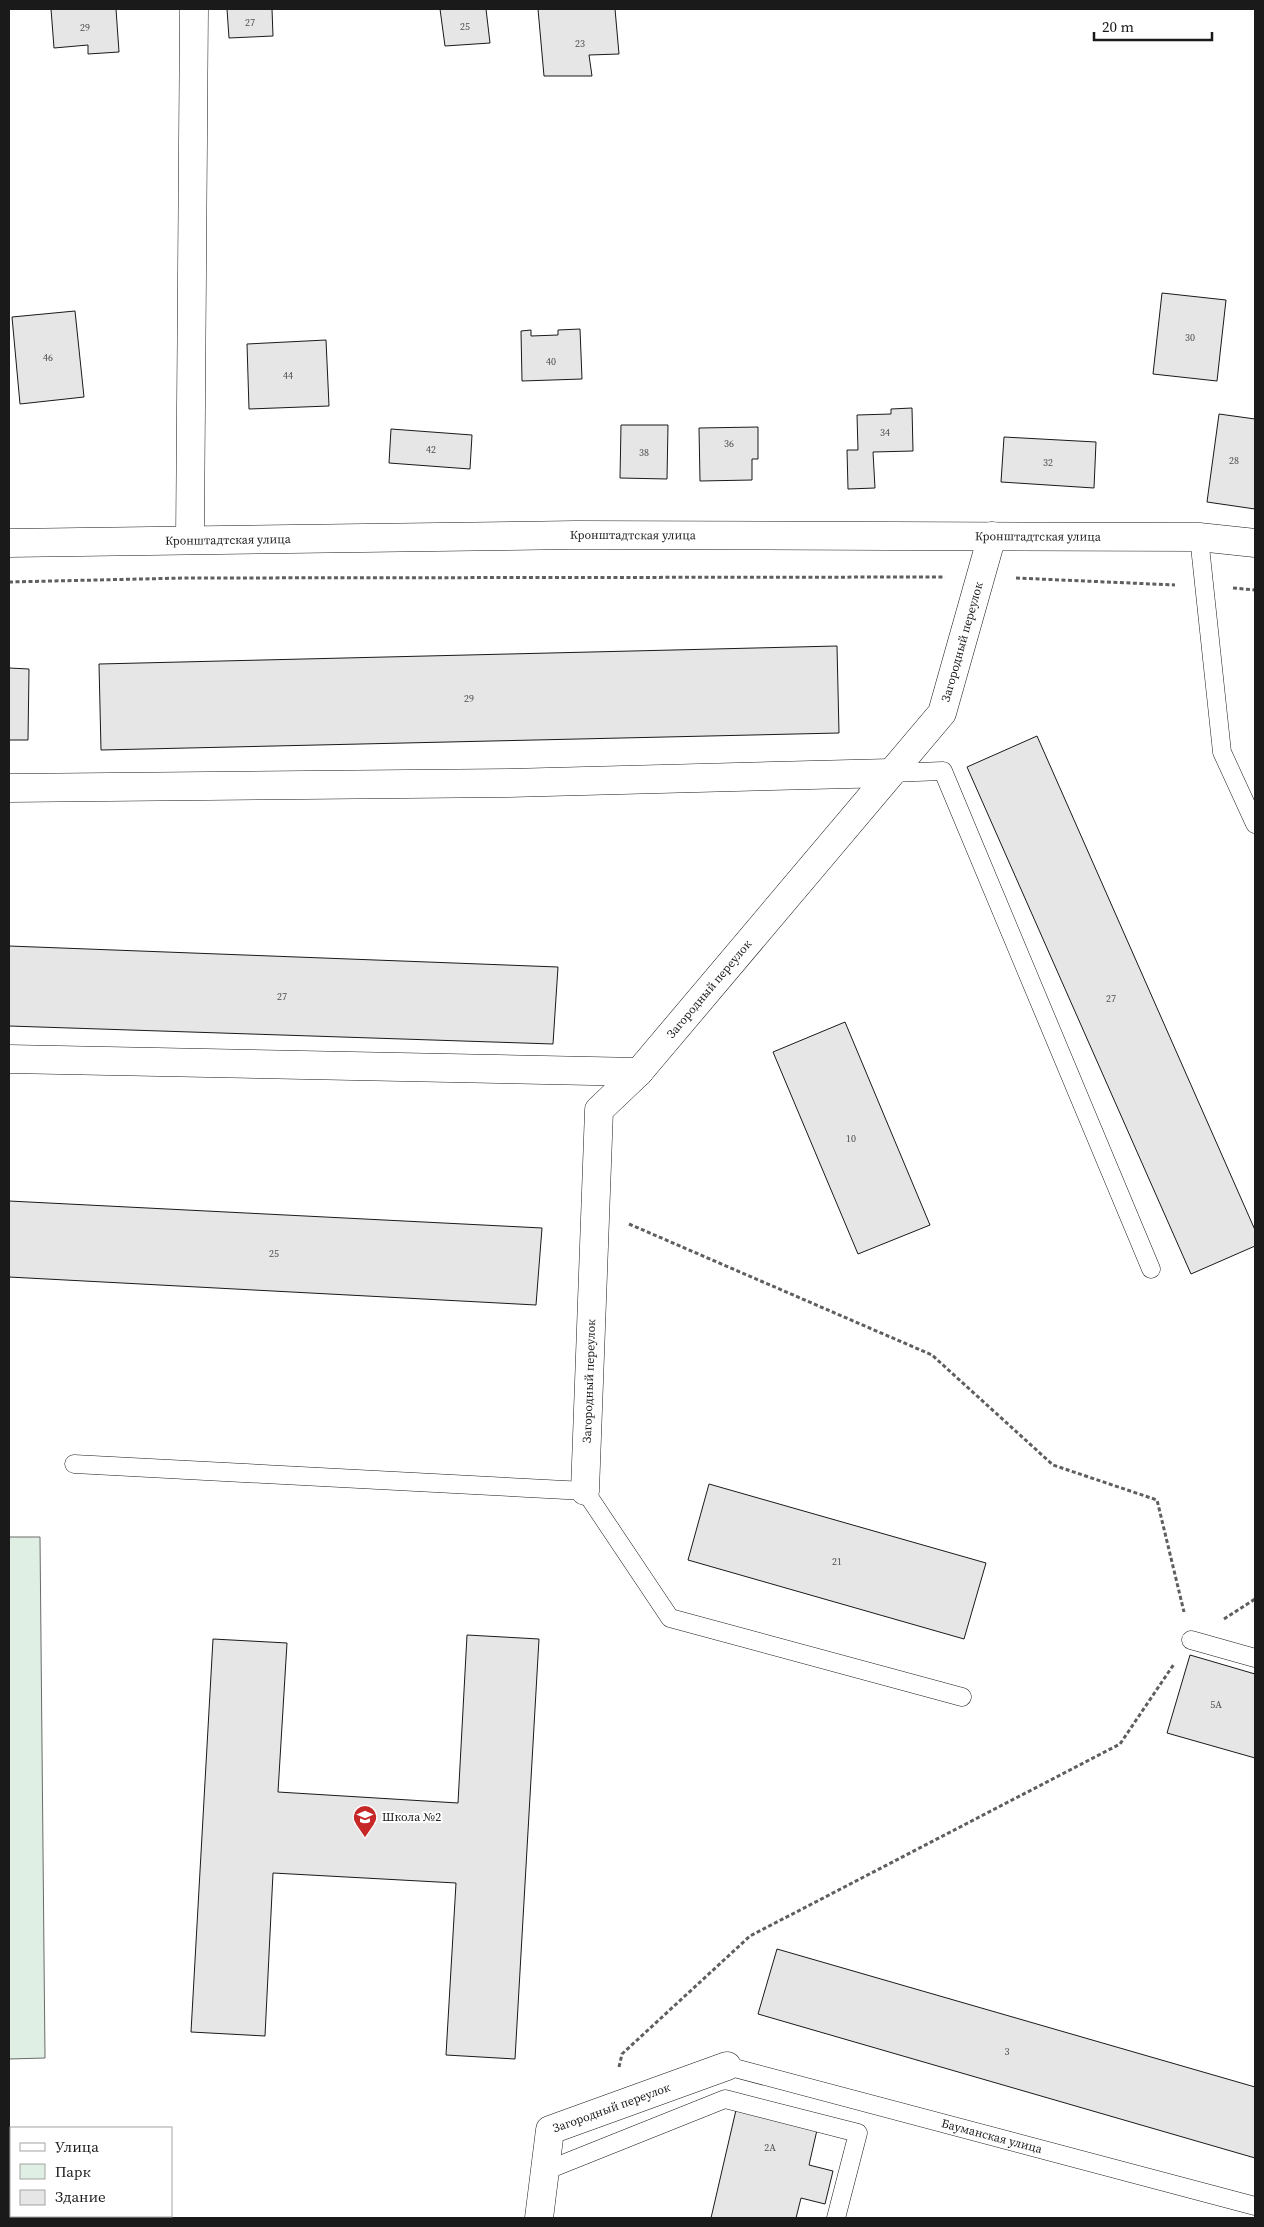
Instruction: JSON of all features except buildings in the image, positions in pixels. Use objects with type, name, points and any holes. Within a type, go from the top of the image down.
[{"type":"street","points":[[190,539],[194,9]]},
{"type":"street","name":"Кронштадтская улица","points":[[9,543],[566,535],[1199,537],[1255,543]]},
{"type":"street","name":"Загородный переулок","points":[[584,1491],[599,1110],[639,1072],[890,773],[942,714],[992,536]]},
{"type":"street","points":[[9,788],[509,783],[890,773]]},
{"type":"street","points":[[9,1060],[639,1072]]},
{"type":"street","name":"Загородный переулок","points":[[539,2218],[550,2130],[727,2066]]},
{"type":"lane","points":[[1199,537],[1222,752],[1255,824]]},
{"type":"lane","points":[[890,773],[943,771],[1151,1269]]},
{"type":"lane","points":[[74,1464],[584,1491],[670,1618],[962,1697]]},
{"type":"lane","points":[[1191,1640],[1255,1658]]},
{"type":"lane","name":"Бауманская улица","points":[[727,2066],[1255,2206]]},
{"type":"lane","points":[[544,2171],[725,2099],[858,2133],[836,2218]]},
{"type":"path","points":[[9,582],[184,578],[981,577],[1204,586],[1255,590]]},
{"type":"path","points":[[595,1210],[932,1355],[1053,1465],[1157,1500],[1191,1640],[1120,1744],[750,1936],[622,2054],[612,2107]]},
{"type":"green space","points":[[9,1537],[40,1537],[45,2058],[9,2059]]},
{"type":"place","name":"Школа №2","points":[[365,1838]]}]
